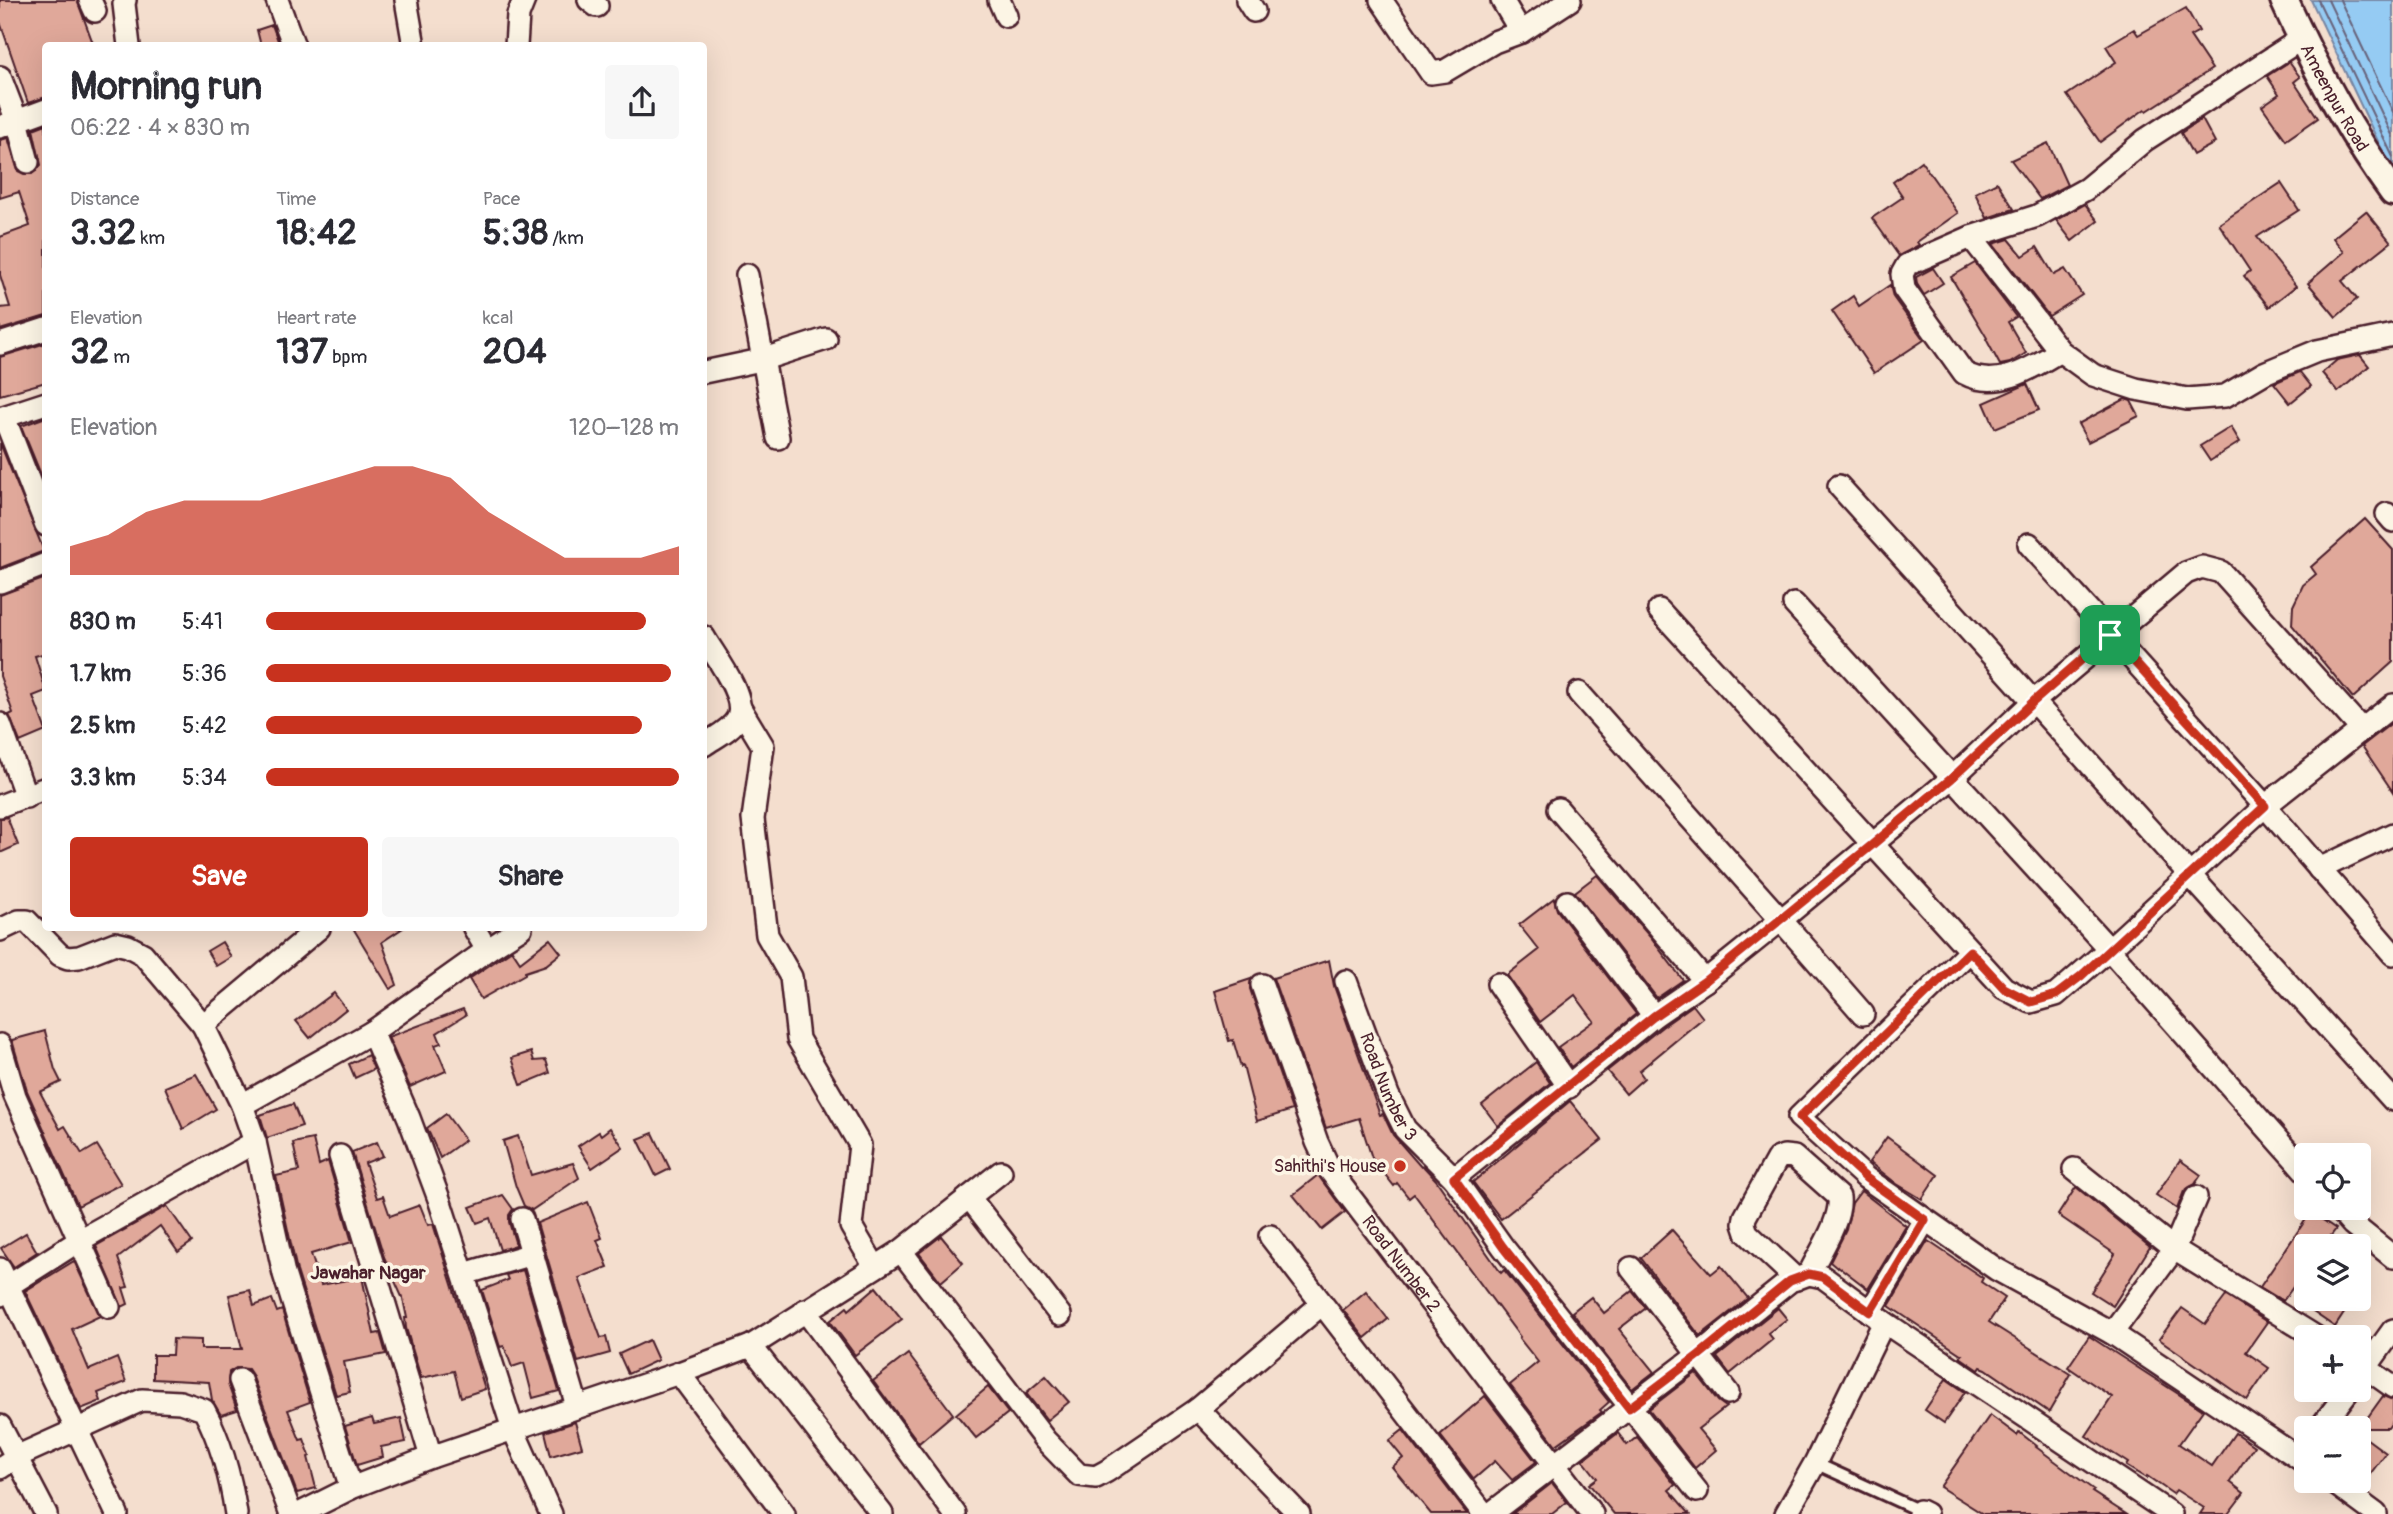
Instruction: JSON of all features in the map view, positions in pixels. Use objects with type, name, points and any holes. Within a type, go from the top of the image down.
[{"type":"street","points":[[125,0],[129,42]]},
{"type":"street","points":[[277,0],[293,42]]},
{"type":"street","points":[[405,0],[413,42]]},
{"type":"street","points":[[516,42],[518,15],[524,0]]},
{"type":"street","points":[[1381,0],[1432,73],[1445,71],[1494,41],[1521,32],[1570,0]]},
{"type":"street","points":[[1502,0],[1521,32]]},
{"type":"street","name":"Ameenpur Road","points":[[2284,0],[2301,39],[2371,162],[2393,192]]},
{"type":"street","points":[[2060,351],[2022,374],[2000,379],[1973,378],[1964,373],[1904,289],[1902,274],[1908,265],[1971,237],[2037,216],[2086,189],[2145,140],[2301,39]]},
{"type":"street","points":[[0,76],[8,124],[28,162]]},
{"type":"street","points":[[8,124],[42,111]]},
{"type":"street","points":[[1971,237],[2060,351],[2093,375],[2137,389],[2187,399],[2225,396],[2264,373],[2317,351],[2393,335]]},
{"type":"street","points":[[747,275],[778,438]]},
{"type":"street","points":[[1,340],[42,330]]},
{"type":"street","points":[[707,371],[826,339]]},
{"type":"street","points":[[42,404],[2,418],[42,516]]},
{"type":"street","points":[[1839,486],[2393,1100]]},
{"type":"street","points":[[2029,544],[2265,806],[2393,954]]},
{"type":"street","points":[[0,582],[42,566]]},
{"type":"street","points":[[1454,1178],[1654,1016],[1705,981],[1872,845],[1952,778],[2110,635],[2186,573],[2202,567],[2221,572],[2361,730]]},
{"type":"street","points":[[1794,604],[2109,949],[2294,1158]]},
{"type":"street","points":[[1659,610],[2004,988],[2031,1002],[2056,995],[2265,806],[2393,705]]},
{"type":"street","points":[[707,642],[737,693],[740,708],[763,746],[753,819],[767,935],[791,977],[798,1039],[860,1145],[851,1226],[875,1267]]},
{"type":"street","points":[[1579,693],[1863,1014]]},
{"type":"street","points":[[707,743],[727,730],[737,718],[740,708]]},
{"type":"street","points":[[0,724],[26,797]]},
{"type":"street","points":[[0,806],[42,790]]},
{"type":"street","points":[[1558,809],[1705,981]]},
{"type":"street","points":[[2319,869],[2393,834]]},
{"type":"street","points":[[1567,902],[1654,1016]]},
{"type":"street","points":[[0,930],[19,921],[27,921],[61,955],[68,958],[79,957],[115,943],[128,946],[143,954],[203,1025],[242,1105],[255,1142],[284,1274],[351,1488]]},
{"type":"street","points":[[203,1025],[315,931]]},
{"type":"street","points":[[476,931],[486,950]]},
{"type":"street","points":[[242,1105],[372,1032],[516,931]]},
{"type":"street","points":[[1970,951],[1800,1117],[1866,1178],[1996,1269],[2112,1333],[2294,1449]]},
{"type":"street","name":"Road Number 3","points":[[1346,981],[1388,1095],[1405,1129],[1454,1178],[1503,1247],[1697,1491]]},
{"type":"street","points":[[1498,984],[1569,1087]]},
{"type":"street","name":"Road Number 2","points":[[1262,985],[1317,1142],[1331,1171],[1592,1514]]},
{"type":"street","points":[[372,1032],[409,1118],[439,1199],[513,1429],[551,1514]]},
{"type":"street","points":[[0,1045],[15,1096],[108,1307]]},
{"type":"street","points":[[117,1514],[3,1283],[255,1142]]},
{"type":"street","points":[[340,1156],[430,1457]]},
{"type":"street","points":[[1784,1156],[1794,1157],[1839,1197],[1837,1217],[1802,1276],[1747,1233],[1744,1224],[1745,1217],[1777,1159],[1784,1156]]},
{"type":"street","points":[[2074,1169],[2174,1250],[2296,1325]]},
{"type":"street","points":[[240,1380],[301,1513],[351,1488],[430,1457],[751,1346],[901,1251],[1001,1172]]},
{"type":"street","points":[[969,1197],[1060,1315]]},
{"type":"street","points":[[2112,1333],[2174,1250],[2196,1197]]},
{"type":"street","points":[[522,1219],[577,1406]]},
{"type":"street","points":[[1786,1514],[1815,1463],[1877,1317],[1925,1220]]},
{"type":"street","points":[[2348,1220],[2393,1257]]},
{"type":"street","points":[[1270,1236],[1484,1514]]},
{"type":"street","points":[[901,1251],[1045,1440],[1079,1475],[1096,1477],[1107,1471],[1198,1409],[1322,1304]]},
{"type":"street","points":[[464,1273],[532,1254]]},
{"type":"street","points":[[1631,1268],[1728,1393]]},
{"type":"street","points":[[1490,1514],[1699,1355],[1790,1281],[1802,1276],[1823,1277],[1877,1317],[2171,1514]]},
{"type":"street","points":[[805,1310],[955,1514]]},
{"type":"street","points":[[2371,1357],[2393,1330]]},
{"type":"street","points":[[751,1346],[882,1514]]},
{"type":"street","points":[[679,1373],[784,1514]]},
{"type":"street","points":[[2371,1375],[2393,1387]]},
{"type":"street","points":[[0,1468],[18,1456],[142,1400],[180,1402],[204,1410],[212,1426],[232,1488],[236,1514]]},
{"type":"street","points":[[2329,1416],[2341,1402]]},
{"type":"street","points":[[1198,1409],[1299,1514]]},
{"type":"street","points":[[0,1426],[46,1514]]},
{"type":"street","points":[[2348,1493],[2376,1514]]},
{"type":"lane","points":[[1815,1463],[1922,1513]]},
{"type":"water","points":[[2311,0],[2393,0],[2393,173]]},
{"type":"building","points":[[0,0],[77,0],[93,42],[42,42],[42,98],[28,103],[0,22]]},
{"type":"building","points":[[2186,8],[2199,31],[2190,36],[2212,69],[2147,111],[2145,109],[2100,142],[2067,95],[2116,62],[2106,46],[2134,29],[2138,35]]},
{"type":"building","points":[[272,25],[278,42],[260,42],[257,30]]},
{"type":"building","points":[[2289,62],[2300,77],[2294,82],[2318,118],[2286,140],[2262,106],[2279,94],[2267,76]]},
{"type":"building","points":[[2202,119],[2215,143],[2193,155],[2181,133]]},
{"type":"building","points":[[42,126],[42,317],[0,330],[0,308],[10,307],[0,275],[0,237],[30,226],[19,192],[0,198],[0,140],[8,138],[18,171],[32,174],[41,165],[33,129]]},
{"type":"building","points":[[2048,143],[2067,185],[2040,199],[2011,160]]},
{"type":"building","points":[[1921,161],[1958,213],[1917,242],[1919,245],[1899,256],[1872,218],[1903,197],[1893,182]]},
{"type":"building","points":[[1997,182],[2014,209],[1987,218],[1975,193]]},
{"type":"building","points":[[2281,183],[2299,210],[2257,237],[2296,286],[2269,307],[2244,276],[2250,271],[2219,224]]},
{"type":"building","points":[[2085,204],[2098,221],[2072,241],[2056,220]]},
{"type":"building","points":[[2366,211],[2391,242],[2342,281],[2357,299],[2336,317],[2308,283],[2344,252],[2333,238]]},
{"type":"building","points":[[2009,239],[2023,256],[2037,247],[2054,275],[2065,269],[2082,295],[2049,316],[1993,244]]},
{"type":"building","points":[[1975,263],[2016,317],[2008,322],[2026,353],[2010,363],[2000,365],[1951,277]]},
{"type":"building","points":[[1933,268],[1943,283],[1924,295],[1916,277]]},
{"type":"building","points":[[1890,285],[1893,297],[1924,340],[1874,373],[1832,311],[1853,296],[1859,306]]},
{"type":"building","points":[[42,344],[42,383],[0,395],[0,357]]},
{"type":"building","points":[[2360,355],[2369,366],[2338,392],[2322,373],[2337,360]]},
{"type":"building","points":[[2300,372],[2311,386],[2290,403],[2274,383]]},
{"type":"building","points":[[2027,384],[2039,410],[1995,428],[1984,403]]},
{"type":"building","points":[[2125,399],[2131,401],[2139,416],[2088,442],[2078,424]]},
{"type":"building","points":[[42,418],[42,477],[21,426]]},
{"type":"building","points":[[2231,427],[2240,442],[2210,461],[2200,446]]},
{"type":"building","points":[[0,443],[42,552],[0,568]]},
{"type":"building","points":[[2365,519],[2393,550],[2393,662],[2353,698],[2292,625],[2293,606],[2303,585],[2316,574],[2311,567]]},
{"type":"building","points":[[42,579],[42,654],[35,656],[42,678],[42,693],[33,696],[42,720],[42,733],[20,742],[9,715],[13,713],[0,676],[0,595]]},
{"type":"building","points":[[2393,722],[2393,792],[2362,746]]},
{"type":"building","points":[[7,817],[18,845],[0,853],[0,819]]},
{"type":"building","points":[[1597,875],[1683,980],[1657,998],[1575,892]]},
{"type":"building","points":[[1554,898],[1557,910],[1636,1014],[1571,1067],[1558,1047],[1594,1021],[1575,995],[1540,1022],[1507,975],[1539,950],[1519,925]]},
{"type":"building","points":[[355,931],[398,931],[382,942],[397,985],[390,989]]},
{"type":"building","points":[[550,939],[561,953],[546,965],[525,972],[481,999],[469,979],[512,950],[520,962]]},
{"type":"building","points":[[222,942],[231,957],[216,966],[207,951]]},
{"type":"building","points":[[1329,960],[1334,986],[1380,1115],[1383,1114],[1393,1135],[1436,1180],[1501,1273],[1504,1270],[1609,1402],[1600,1410],[1602,1412],[1556,1445],[1510,1385],[1538,1362],[1520,1337],[1414,1194],[1409,1198],[1397,1183],[1394,1186],[1372,1158],[1359,1118],[1326,1128],[1273,978]]},
{"type":"building","points":[[1251,979],[1250,989],[1292,1110],[1257,1121],[1243,1066],[1241,1067],[1233,1040],[1229,1041],[1215,991]]},
{"type":"building","points":[[334,993],[346,1009],[310,1038],[296,1021]]},
{"type":"building","points":[[1693,1005],[1703,1018],[1639,1071],[1644,1078],[1626,1094],[1607,1071]]},
{"type":"building","points":[[463,1009],[466,1015],[437,1033],[441,1043],[435,1045],[446,1071],[410,1087],[388,1037]]},
{"type":"building","points":[[45,1031],[55,1070],[61,1082],[40,1092],[60,1129],[65,1126],[82,1154],[97,1145],[121,1184],[78,1206],[27,1091],[12,1040]]},
{"type":"building","points":[[531,1052],[534,1061],[546,1060],[550,1073],[521,1085],[512,1058]]},
{"type":"building","points":[[368,1055],[374,1069],[355,1078],[349,1064]]},
{"type":"building","points":[[1536,1062],[1550,1083],[1498,1126],[1482,1105]]},
{"type":"building","points":[[196,1074],[216,1109],[183,1129],[165,1087]]},
{"type":"building","points":[[1570,1101],[1602,1140],[1501,1219],[1473,1182]]},
{"type":"building","points":[[293,1104],[302,1126],[267,1138],[260,1115]]},
{"type":"building","points":[[446,1114],[465,1140],[440,1158],[427,1128]]},
{"type":"building","points":[[610,1128],[623,1147],[592,1168],[578,1146]]},
{"type":"building","points":[[653,1133],[670,1169],[656,1176],[638,1139]]},
{"type":"building","points":[[518,1136],[531,1175],[573,1163],[579,1178],[532,1210],[524,1206],[516,1187],[503,1141]]},
{"type":"building","points":[[1887,1137],[1938,1175],[1922,1199],[1869,1162]]},
{"type":"building","points":[[313,1139],[319,1165],[328,1161],[352,1242],[311,1254],[321,1285],[362,1277],[374,1334],[380,1333],[386,1354],[344,1362],[350,1392],[336,1395],[297,1271],[276,1176],[299,1171],[293,1143]]},
{"type":"building","points":[[377,1142],[383,1156],[365,1163],[377,1198],[383,1196],[390,1216],[420,1205],[428,1225],[433,1224],[485,1389],[461,1397],[454,1371],[421,1378],[406,1328],[403,1299],[384,1257],[352,1152]]},
{"type":"building","points":[[2180,1160],[2201,1175],[2195,1184],[2184,1191],[2177,1209],[2156,1195]]},
{"type":"building","points":[[1318,1175],[1345,1212],[1322,1230],[1293,1195]]},
{"type":"building","points":[[2076,1187],[2150,1247],[2113,1306],[2091,1292],[2115,1254],[2058,1215]]},
{"type":"building","points":[[1861,1191],[1906,1226],[1868,1289],[1830,1262],[1846,1230],[1852,1203]]},
{"type":"building","points":[[503,1195],[513,1209],[509,1222],[516,1245],[500,1250],[490,1218],[477,1223],[470,1207]]},
{"type":"building","points":[[588,1202],[602,1238],[597,1240],[608,1267],[579,1278],[601,1338],[606,1337],[610,1353],[578,1362],[537,1223]]},
{"type":"building","points":[[167,1206],[192,1242],[178,1252],[160,1226],[118,1258],[128,1287],[123,1288],[128,1304],[122,1307],[96,1246]]},
{"type":"building","points":[[2306,1220],[2323,1220],[2336,1229],[2332,1234],[2296,1234]]},
{"type":"building","points":[[1672,1230],[1711,1274],[1721,1266],[1748,1298],[1700,1336],[1641,1258]]},
{"type":"building","points":[[26,1233],[37,1252],[14,1267],[1,1248]]},
{"type":"building","points":[[941,1236],[963,1263],[941,1282],[919,1253]]},
{"type":"building","points":[[2294,1237],[2294,1286],[2283,1301],[2260,1287]]},
{"type":"building","points":[[1928,1241],[1983,1278],[1981,1282],[2005,1298],[1989,1322],[2071,1374],[2049,1412],[1986,1369],[1981,1367],[1979,1370],[1960,1357],[1962,1355],[1889,1306]]},
{"type":"building","points":[[74,1261],[100,1316],[72,1329],[89,1370],[117,1358],[126,1382],[98,1393],[101,1401],[81,1409],[25,1291]]},
{"type":"building","points":[[523,1270],[559,1391],[533,1398],[524,1363],[512,1367],[504,1346],[500,1347],[482,1290],[508,1280],[506,1275]]},
{"type":"building","points":[[876,1287],[902,1319],[855,1355],[830,1321],[847,1307],[849,1310]]},
{"type":"building","points":[[250,1290],[254,1306],[272,1299],[277,1312],[282,1310],[310,1402],[288,1410],[300,1440],[304,1439],[316,1488],[297,1493],[248,1369],[236,1368],[229,1372],[228,1384],[237,1410],[221,1415],[212,1400],[209,1382],[153,1379],[153,1355],[172,1355],[173,1339],[201,1340],[201,1349],[242,1349],[229,1295]]},
{"type":"building","points":[[1366,1291],[1388,1319],[1365,1338],[1343,1310]]},
{"type":"building","points":[[1632,1291],[1646,1308],[1619,1329],[1654,1372],[1632,1389],[1572,1312],[1591,1297],[1604,1313]]},
{"type":"building","points":[[2226,1296],[2267,1322],[2246,1352],[2269,1368],[2247,1400],[2159,1339],[2182,1308],[2205,1324]]},
{"type":"building","points":[[1778,1308],[1787,1319],[1768,1333],[1773,1339],[1730,1374],[1717,1357]]},
{"type":"building","points":[[2314,1311],[2345,1311],[2336,1325]]},
{"type":"building","points":[[2089,1336],[2203,1410],[2179,1444],[2212,1466],[2235,1433],[2254,1446],[2230,1482],[2244,1493],[2228,1514],[2200,1514],[2204,1508],[2176,1490],[2173,1494],[2147,1476],[2146,1478],[2126,1466],[2128,1463],[2086,1436],[2112,1397],[2068,1367]]},
{"type":"building","points":[[649,1340],[658,1360],[628,1374],[619,1354]]},
{"type":"building","points":[[908,1354],[953,1414],[919,1443],[873,1381]]},
{"type":"building","points":[[1696,1373],[1726,1407],[1698,1429],[1716,1450],[1695,1468],[1649,1409]]},
{"type":"building","points":[[1046,1376],[1069,1402],[1047,1420],[1026,1393]]},
{"type":"building","points":[[1946,1379],[1965,1392],[1944,1423],[1925,1410]]},
{"type":"building","points":[[988,1387],[1008,1413],[976,1438],[956,1414]]},
{"type":"building","points":[[1485,1396],[1536,1462],[1512,1480],[1495,1461],[1474,1479],[1440,1435]]},
{"type":"building","points":[[2383,1396],[2393,1400],[2393,1421],[2388,1428],[2371,1428],[2371,1416],[2369,1416]]},
{"type":"building","points":[[1990,1415],[2017,1435],[2019,1432],[2094,1490],[2092,1492],[2126,1514],[1983,1514],[1940,1487]]},
{"type":"building","points":[[372,1418],[374,1424],[401,1418],[406,1442],[381,1447],[383,1457],[357,1465],[345,1426]]},
{"type":"building","points":[[575,1422],[582,1447],[551,1456],[545,1432]]},
{"type":"building","points":[[1403,1430],[1467,1514],[1431,1514],[1392,1467],[1403,1458],[1389,1441]]},
{"type":"building","points":[[1618,1433],[1627,1445],[1637,1437],[1675,1485],[1669,1490],[1690,1514],[1614,1514],[1589,1484],[1597,1478],[1583,1460]]},
{"type":"building","points":[[2371,1442],[2386,1453],[2371,1473]]},
{"type":"building","points":[[1552,1483],[1567,1502],[1552,1514],[1512,1514]]},
{"type":"place","name":"Sahithi's House","points":[[1400,1166]]},
{"type":"district","name":"Jawahar Nagar","points":[[368,1273]]},
{"type":"route","points":[[2110,635],[2265,806],[2081,976],[2056,995],[2031,1002],[2004,988],[1970,951],[1800,1117],[1866,1178],[1925,1220],[1870,1312],[1823,1277],[1809,1274],[1790,1281],[1629,1408],[1503,1247],[1454,1178],[1654,1016],[1705,981],[1872,845],[1952,778],[2110,635]]}]
